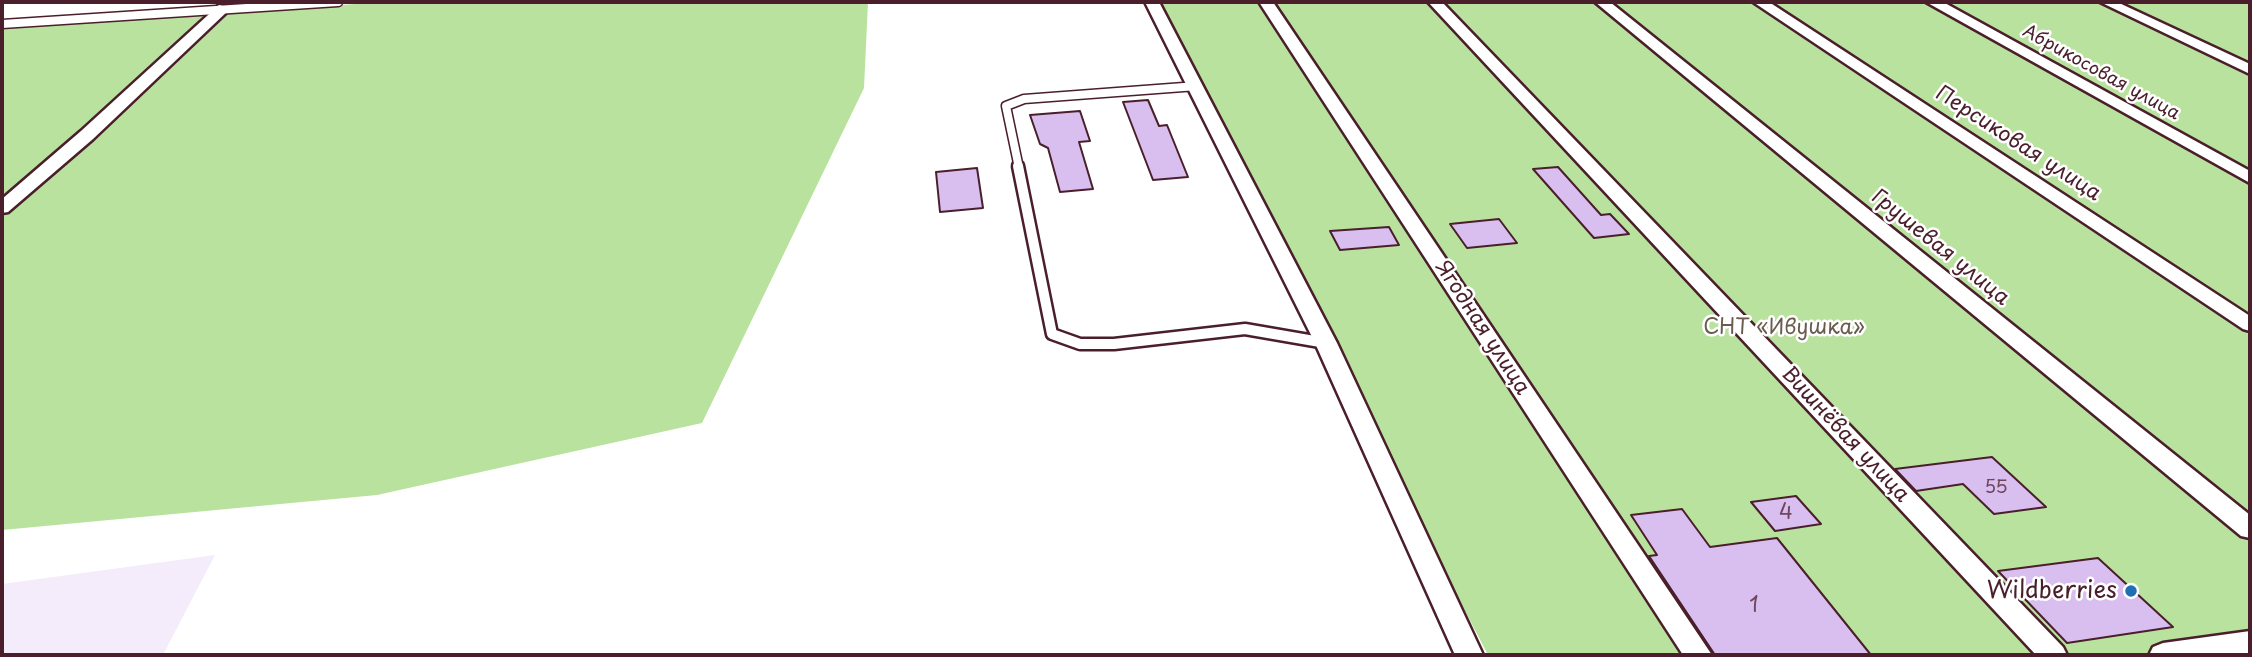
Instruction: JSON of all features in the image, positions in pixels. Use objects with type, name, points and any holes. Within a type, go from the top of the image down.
[{"type":"street","points":[[1152,2],[1326,343],[1469,655]]},
{"type":"street","name":"Ягодная улица","points":[[1266,2],[1698,655]]},
{"type":"street","name":"Вишнёвая улица","points":[[1435,2],[2053,655]]},
{"type":"street","name":"Грушевая улица","points":[[1602,2],[2250,529]]},
{"type":"street","name":"Персиковая улица","points":[[1760,2],[2250,325]]},
{"type":"street","name":"Абрикосовая улица","points":[[1933,2],[2250,178]]},
{"type":"street","points":[[2107,2],[2250,70]]},
{"type":"street","points":[[2,208],[87,135],[224,8]]},
{"type":"street","points":[[2162,655],[2250,642]]},
{"type":"lane","points":[[2,24],[338,2]]},
{"type":"lane","points":[[1197,86],[1024,99],[1006,106],[1052,334],[1080,344],[1114,344],[1245,329],[1326,343]]},
{"type":"shaded area","points":[[215,555],[163,655],[2,655],[2,584]]},
{"type":"green space","points":[[386,2],[868,2],[864,88],[702,423],[377,495],[2,530],[2,27]]},
{"type":"green space","name":"СНТ «Ивушка»","points":[[1149,2],[2250,2],[2250,655],[1488,655]]},
{"type":"building","points":[[1148,100],[1159,126],[1167,125],[1188,177],[1153,180],[1123,102]]},
{"type":"building","points":[[1080,111],[1090,141],[1079,142],[1093,189],[1060,192],[1048,148],[1040,144],[1030,115]]},
{"type":"building","points":[[1558,167],[1601,215],[1610,214],[1629,234],[1594,238],[1533,169]]},
{"type":"building","points":[[977,168],[983,208],[940,212],[936,172]]},
{"type":"building","points":[[1499,219],[1517,243],[1467,248],[1450,224]]},
{"type":"building","points":[[1389,227],[1399,245],[1340,250],[1330,231]]},
{"type":"building","points":[[1992,457],[2046,507],[1994,514],[1963,484],[1916,491],[1895,469]]},
{"type":"building","points":[[1796,496],[1821,524],[1775,531],[1751,502]]},
{"type":"building","points":[[1682,509],[1710,547],[1777,538],[1871,655],[1715,655],[1649,556],[1657,555],[1631,515]]},
{"type":"building","points":[[2098,558],[2173,627],[2067,643],[1998,571]]},
{"type":"place","name":"Wildberries","points":[[2131,591]]}]
